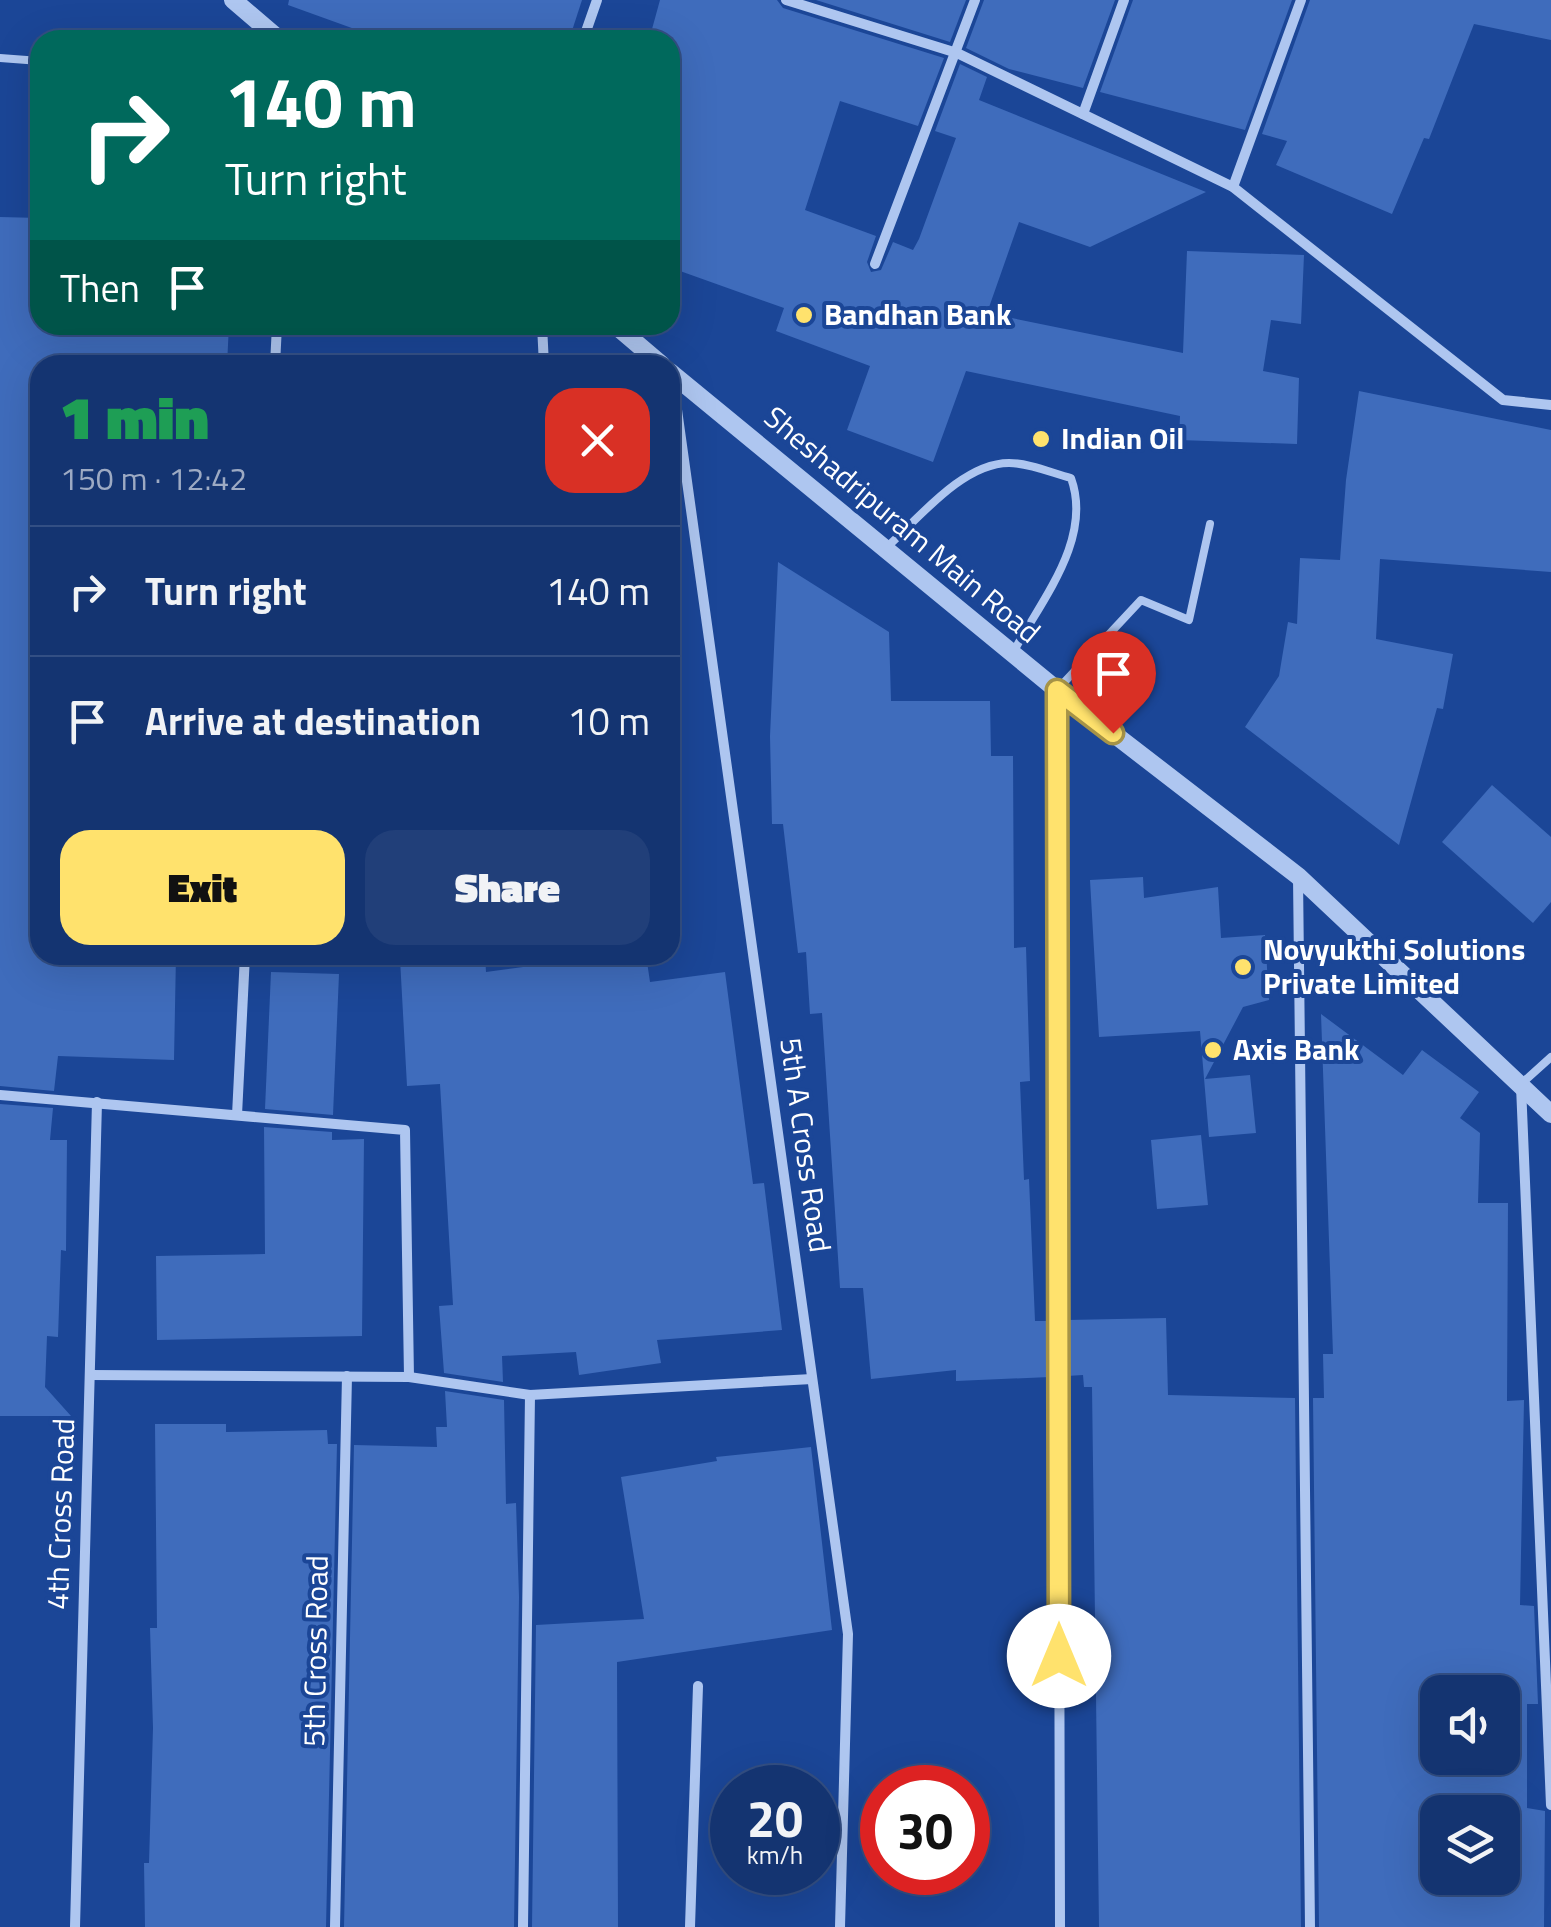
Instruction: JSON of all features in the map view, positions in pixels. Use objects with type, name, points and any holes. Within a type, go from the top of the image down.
[{"type":"street","points":[[587,30],[598,0]]},
{"type":"street","points":[[786,0],[957,53],[1234,186],[1503,400],[1551,405]]},
{"type":"street","points":[[875,264],[975,0]]},
{"type":"street","points":[[1082,114],[1124,0]]},
{"type":"street","points":[[1234,186],[1302,0]]},
{"type":"street","points":[[241,3],[269,30]]},
{"type":"street","name":"Sheshadripuram Main Road","points":[[627,335],[650,355]]},
{"type":"street","name":"Sheshadripuram Main Road","points":[[680,380],[1057,690],[1298,876],[1551,1114]]},
{"type":"street","name":"5th A Cross Road","points":[[680,454],[848,1634],[840,1927]]},
{"type":"street","points":[[1057,690],[1060,1927]]},
{"type":"street","points":[[1298,876],[1310,1927]]},
{"type":"street","points":[[237,1115],[245,965]]},
{"type":"street","points":[[1521,1085],[1551,1805]]},
{"type":"street","points":[[0,1095],[405,1130],[408,1377]]},
{"type":"street","name":"4th Cross Road","points":[[75,1927],[96,1102]]},
{"type":"street","points":[[90,1375],[408,1377],[530,1395],[812,1379]]},
{"type":"street","name":"5th Cross Road","points":[[335,1927],[348,1376]]},
{"type":"street","points":[[523,1927],[530,1395]]},
{"type":"street","points":[[690,1927],[698,1686]]},
{"type":"lane","points":[[0,58],[30,60]]},
{"type":"lane","points":[[887,547],[964,480],[995,464],[1014,462],[1071,478],[1080,503],[1076,534],[1013,652]]},
{"type":"lane","points":[[1057,690],[1141,600],[1188,620],[1210,524]]},
{"type":"lane","points":[[1521,1085],[1551,1057]]},
{"type":"building","points":[[289,0],[582,0],[572,30],[357,30],[288,5]]},
{"type":"building","points":[[660,0],[777,0],[783,8],[944,58],[918,126],[840,101],[805,210],[876,236],[867,262],[871,272],[881,270],[893,242],[913,250],[919,239],[956,138],[935,131],[960,64],[987,77],[979,100],[1206,192],[1090,247],[1019,222],[987,313],[1183,353],[1187,251],[1304,255],[1301,324],[1271,320],[1263,371],[1299,378],[1297,444],[1179,440],[1180,416],[966,371],[933,462],[847,430],[870,366],[776,331],[784,308],[680,271],[680,30],[652,30]]},
{"type":"building","points":[[816,0],[966,0],[950,42]]},
{"type":"building","points":[[984,0],[1115,0],[1083,88],[1009,69],[966,48]]},
{"type":"building","points":[[1133,0],[1292,0],[1245,130],[1100,92]]},
{"type":"building","points":[[1310,0],[1551,0],[1551,40],[1474,24],[1429,139],[1424,138],[1392,214],[1276,165],[1287,141],[1262,134]]},
{"type":"building","points":[[0,217],[30,218],[30,335],[228,335],[228,355],[30,355],[30,965],[176,965],[174,1060],[58,1056],[54,1091],[0,1086]]},
{"type":"building","points":[[1359,391],[1551,430],[1551,572],[1380,559],[1376,639],[1453,654],[1443,709],[1437,708],[1399,845],[1245,727],[1279,676],[1288,622],[1297,624],[1300,558],[1340,560]]},
{"type":"building","points":[[778,562],[889,632],[891,701],[990,701],[991,756],[1013,756],[1014,948],[1026,947],[1030,1081],[1020,1082],[1024,1180],[1029,1179],[1035,1321],[1050,1321],[1050,1377],[956,1381],[956,1370],[871,1379],[863,1288],[840,1288],[822,1013],[810,1014],[806,952],[798,953],[783,824],[772,824],[770,736]]},
{"type":"building","points":[[1492,785],[1551,837],[1551,902],[1533,923],[1442,842]]},
{"type":"building","points":[[1143,877],[1144,898],[1218,887],[1221,938],[1265,935],[1269,1000],[1243,1007],[1205,1079],[1250,1075],[1256,1133],[1209,1137],[1200,1031],[1099,1037],[1090,880]]},
{"type":"building","points":[[400,965],[486,965],[486,972],[539,965],[647,965],[650,982],[725,972],[753,1184],[764,1183],[782,1330],[657,1340],[661,1363],[579,1375],[576,1352],[502,1356],[503,1382],[444,1373],[439,1306],[453,1305],[440,1084],[407,1086]]},
{"type":"building","points":[[271,972],[339,974],[333,1115],[265,1109]]},
{"type":"building","points":[[1321,1014],[1403,1075],[1422,1050],[1479,1092],[1460,1118],[1480,1133],[1478,1203],[1508,1203],[1507,1401],[1524,1400],[1520,1605],[1534,1606],[1538,1704],[1527,1704],[1527,1808],[1545,1811],[1544,1927],[1319,1927],[1313,1398],[1324,1398],[1323,1354],[1333,1354]]},
{"type":"building","points":[[0,1104],[53,1108],[50,1140],[67,1140],[66,1251],[61,1250],[58,1337],[47,1336],[45,1387],[71,1416],[0,1416]]},
{"type":"building","points":[[264,1127],[332,1132],[332,1140],[364,1139],[362,1336],[157,1340],[156,1256],[265,1254]]},
{"type":"building","points":[[1201,1135],[1208,1205],[1157,1209],[1151,1140]]},
{"type":"building","points":[[1166,1318],[1168,1395],[1295,1398],[1301,1927],[1099,1927],[1092,1387],[1084,1387],[1083,1375],[1067,1376],[1067,1320]]},
{"type":"building","points":[[445,1391],[504,1400],[506,1504],[516,1503],[519,1597],[514,1927],[344,1927],[354,1445],[437,1447],[436,1427],[447,1427]]},
{"type":"building","points":[[155,1424],[226,1424],[226,1432],[327,1430],[328,1444],[337,1444],[326,1927],[145,1927],[144,1863],[149,1863],[153,1728],[150,1628],[157,1628]]},
{"type":"building","points":[[811,1447],[832,1630],[617,1662],[618,1927],[532,1927],[536,1625],[644,1619],[621,1477],[717,1461],[716,1457]]},
{"type":"place","name":"Bandhan Bank","points":[[804,315]]},
{"type":"place","name":"Indian Oil","points":[[1041,439]]},
{"type":"place","name":"Novyukthi Solutions Private Limited","points":[[1243,967]]},
{"type":"place","name":"Axis Bank","points":[[1213,1050]]},
{"type":"route","points":[[1059,1656],[1057,690],[1113,733]]}]
